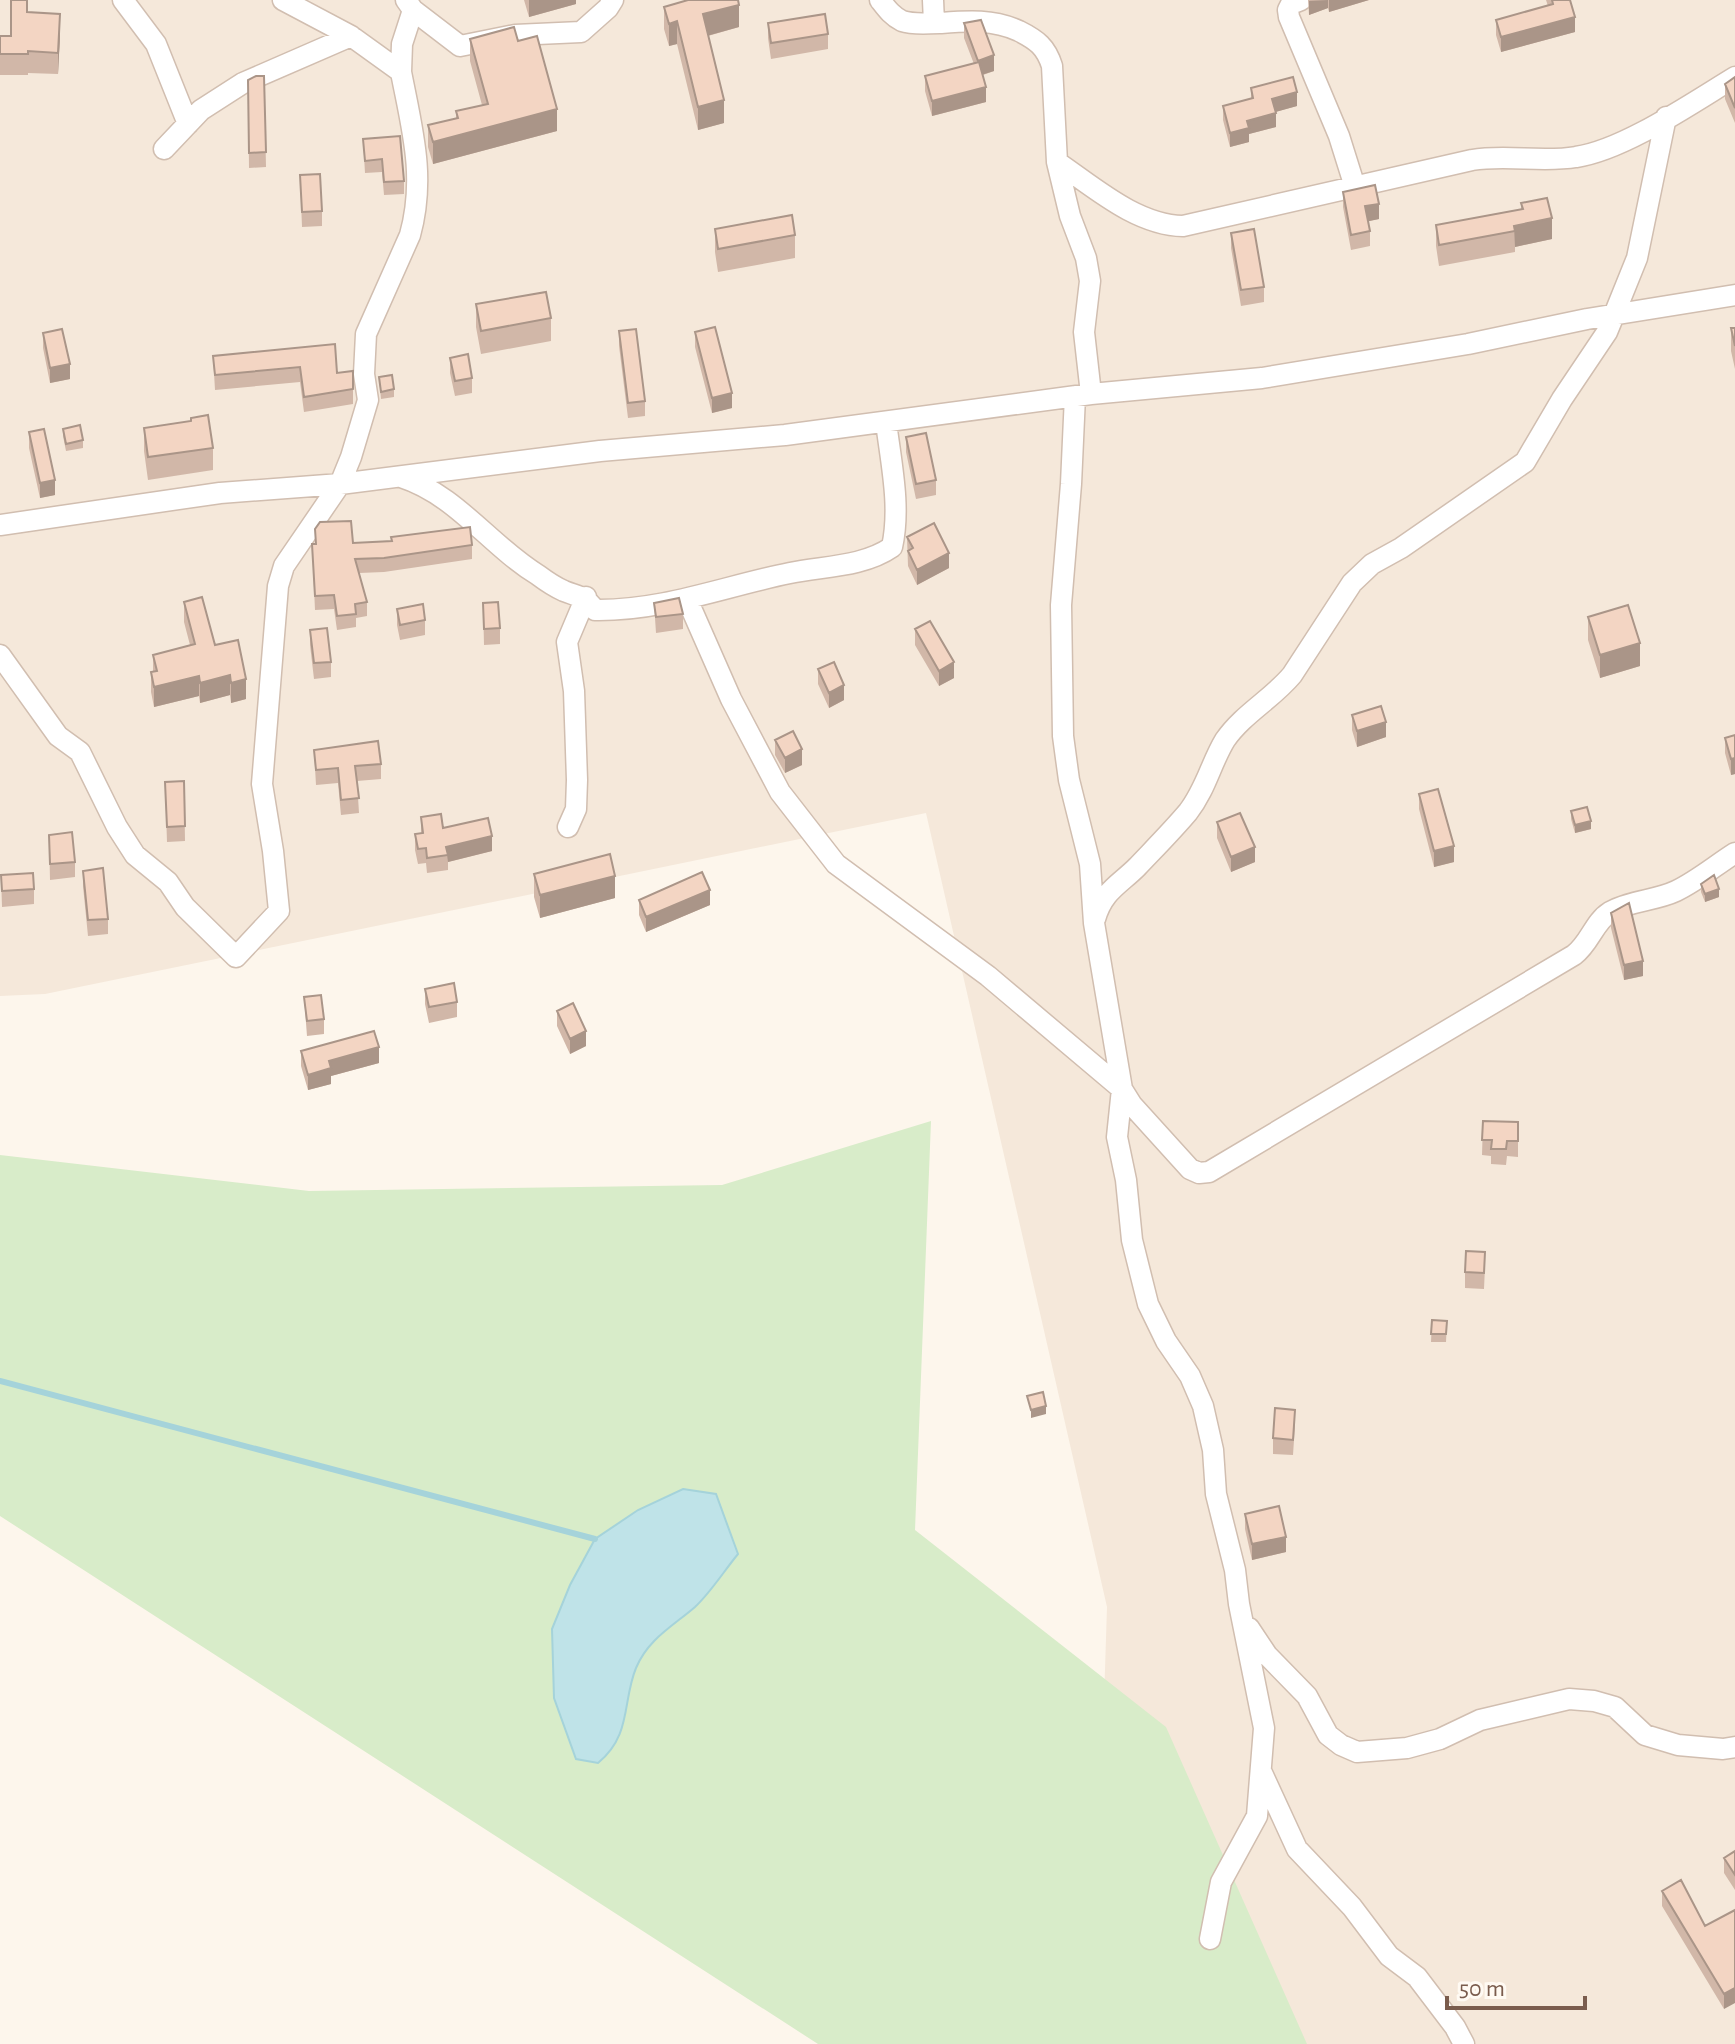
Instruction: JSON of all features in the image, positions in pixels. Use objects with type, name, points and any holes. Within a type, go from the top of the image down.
[{"type":"street","points":[[123,0],[156,44],[188,124]]},
{"type":"street","points":[[283,0],[351,36],[401,72]]},
{"type":"street","points":[[0,655],[58,736],[80,752],[117,827],[135,855],[168,882],[185,907],[236,957],[279,911],[262,784],[278,586],[284,566],[340,484],[351,457],[368,400],[364,374],[366,334],[415,219],[419,169],[401,72],[409,5],[460,46],[515,35],[581,32],[613,0]]},
{"type":"street","points":[[880,0],[892,15],[904,22],[1001,23],[1041,44],[1052,66],[1057,162],[1090,281],[1084,332],[1083,395],[1061,605],[1063,736],[1069,780],[1090,864],[1094,923],[1122,1089],[1117,1137],[1126,1180],[1132,1240],[1148,1304],[1166,1341],[1190,1376],[1203,1406],[1213,1450],[1216,1494],[1235,1570],[1264,1728],[1257,1816],[1221,1882],[1210,1939]]},
{"type":"street","points":[[933,0],[934,23]]},
{"type":"street","points":[[1294,1],[1288,10],[1289,17],[1339,136],[1355,187]]},
{"type":"street","points":[[164,149],[201,110],[243,83],[351,36]]},
{"type":"street","points":[[1057,162],[1130,210],[1170,226],[1183,226],[1494,156],[1551,161],[1607,150],[1735,77]]},
{"type":"street","points":[[1094,923],[1098,908],[1109,890],[1135,869],[1189,810],[1207,783],[1224,742],[1239,723],[1292,675],[1352,583],[1372,564],[1401,548],[1525,462],[1607,332],[1614,315],[1637,258],[1666,117]]},
{"type":"street","points":[[0,525],[220,493],[340,484],[600,451],[785,435],[1083,395],[1262,378],[1735,295]]},
{"type":"street","points":[[397,476],[440,494],[533,572],[564,591],[586,597],[595,610],[626,610],[687,599],[788,573],[877,558],[892,547],[896,529],[886,422]]},
{"type":"street","points":[[568,827],[576,809],[577,780],[574,691],[567,642],[586,597]]},
{"type":"street","points":[[687,599],[731,699],[780,792],[836,864],[988,976],[1122,1089],[1132,1105],[1190,1169],[1199,1173],[1209,1172],[1574,955],[1588,942],[1607,914],[1636,901],[1675,892],[1735,853]]},
{"type":"street","points":[[1244,1620],[1267,1655],[1307,1696],[1328,1735],[1357,1752],[1407,1748],[1440,1739],[1480,1720],[1569,1699],[1615,1707],[1645,1735],[1678,1745],[1723,1749],[1735,1747]]},
{"type":"street","points":[[1260,1770],[1297,1849],[1352,1907],[1389,1956],[1417,1977],[1464,2044]]},
{"type":"shaded area","points":[[0,0],[1735,0],[1735,2044],[1093,2044],[1107,1607],[926,813],[45,994],[0,996]]},
{"type":"green space","points":[[931,1121],[915,1530],[1166,1727],[1307,2044],[818,2044],[0,1516],[0,1155],[309,1191],[722,1185]]},
{"type":"water","points":[[683,1489],[716,1494],[738,1554],[701,1601],[654,1641],[641,1658],[632,1681],[621,1730],[609,1752],[598,1763],[576,1759],[554,1698],[552,1629],[570,1585],[595,1539],[638,1510]]},
{"type":"building","points":[[11,0],[27,0],[27,12],[60,14],[58,53],[28,51],[28,54],[0,54],[0,36],[11,36]]},
{"type":"building","points":[[688,0],[738,0],[739,5],[703,14],[724,100],[698,107],[677,21],[669,24],[664,7]]},
{"type":"building","points":[[1552,0],[1570,0],[1575,17],[1501,37],[1496,20],[1553,4]]},
{"type":"building","points":[[825,14],[828,34],[771,43],[768,23]]},
{"type":"building","points":[[981,20],[994,55],[978,61],[964,23]]},
{"type":"building","points":[[514,27],[518,41],[537,36],[557,109],[433,142],[428,125],[458,118],[456,111],[488,104],[470,39]]},
{"type":"building","points":[[979,62],[986,87],[932,101],[925,76]]},
{"type":"building","points":[[264,76],[266,152],[249,153],[248,80]]},
{"type":"building","points":[[1293,77],[1297,92],[1272,99],[1276,113],[1247,121],[1249,128],[1230,133],[1223,106],[1253,98],[1251,88]]},
{"type":"building","points":[[1735,77],[1735,108],[1725,84]]},
{"type":"building","points":[[400,136],[404,181],[384,182],[382,159],[365,161],[363,139]]},
{"type":"building","points":[[320,174],[322,211],[302,212],[300,175]]},
{"type":"building","points":[[1375,185],[1379,204],[1365,206],[1370,231],[1351,235],[1343,192]]},
{"type":"building","points":[[1547,198],[1552,218],[1514,226],[1515,231],[1439,245],[1436,225],[1523,209],[1521,203]]},
{"type":"building","points":[[792,215],[795,235],[718,249],[715,229]]},
{"type":"building","points":[[1254,229],[1264,287],[1241,290],[1231,233]]},
{"type":"building","points":[[546,292],[551,318],[481,331],[476,304]]},
{"type":"building","points":[[715,327],[732,393],[712,398],[695,332]]},
{"type":"building","points":[[62,329],[70,364],[50,368],[43,333]]},
{"type":"building","points":[[636,329],[645,401],[628,403],[619,331]]},
{"type":"building","points":[[335,344],[337,373],[353,371],[353,389],[304,397],[300,367],[215,375],[213,356]]},
{"type":"building","points":[[468,354],[472,378],[455,381],[450,358]]},
{"type":"building","points":[[392,375],[394,389],[381,392],[379,377]]},
{"type":"building","points":[[208,415],[213,448],[148,457],[144,428],[191,421],[191,418]]},
{"type":"building","points":[[80,425],[83,440],[66,444],[63,429]]},
{"type":"building","points":[[44,429],[55,480],[40,483],[29,432]]},
{"type":"building","points":[[926,433],[936,480],[916,484],[906,437]]},
{"type":"building","points":[[351,521],[353,543],[392,541],[391,537],[470,527],[472,545],[384,558],[355,559],[367,602],[355,604],[356,614],[337,616],[334,595],[315,596],[312,544],[316,544],[315,529],[320,522]]},
{"type":"building","points":[[934,523],[949,553],[917,570],[908,551],[913,548],[907,537]]},
{"type":"building","points":[[202,597],[215,645],[238,640],[246,679],[231,683],[230,675],[200,683],[199,676],[154,687],[151,672],[157,671],[153,655],[195,644],[184,602]]},
{"type":"building","points":[[679,598],[683,614],[656,617],[654,603]]},
{"type":"building","points":[[498,602],[500,628],[484,629],[483,603]]},
{"type":"building","points":[[423,604],[425,620],[400,625],[397,609]]},
{"type":"building","points":[[1628,605],[1640,643],[1600,655],[1588,617]]},
{"type":"building","points":[[930,621],[954,662],[939,671],[915,629]]},
{"type":"building","points":[[327,628],[331,662],[314,663],[310,630]]},
{"type":"building","points":[[834,662],[844,685],[829,693],[818,669]]},
{"type":"building","points":[[1381,706],[1386,722],[1357,731],[1352,715]]},
{"type":"building","points":[[793,731],[802,749],[785,758],[775,740]]},
{"type":"building","points":[[1735,735],[1735,758],[1731,759],[1725,738]]},
{"type":"building","points":[[378,741],[381,764],[355,766],[359,798],[341,800],[338,768],[316,770],[314,750]]},
{"type":"building","points":[[184,781],[185,826],[167,827],[165,782]]},
{"type":"building","points":[[1438,789],[1454,846],[1434,851],[1419,794]]},
{"type":"building","points":[[1587,807],[1591,821],[1575,825],[1571,811]]},
{"type":"building","points":[[1240,813],[1255,847],[1231,857],[1217,822]]},
{"type":"building","points":[[441,814],[443,828],[488,818],[492,836],[446,847],[448,855],[427,858],[426,848],[418,849],[415,834],[423,833],[421,817]]},
{"type":"building","points":[[72,832],[75,862],[50,864],[49,835]]},
{"type":"building","points":[[610,854],[615,876],[540,895],[534,874]]},
{"type":"building","points":[[103,868],[108,919],[88,920],[83,871]]},
{"type":"building","points":[[702,872],[710,890],[646,917],[639,900]]},
{"type":"building","points":[[33,873],[34,889],[2,891],[1,875]]},
{"type":"building","points":[[1714,875],[1719,889],[1705,894],[1701,884]]},
{"type":"building","points":[[1629,903],[1643,961],[1624,965],[1611,913]]},
{"type":"building","points":[[454,983],[457,1002],[429,1007],[425,989]]},
{"type":"building","points":[[321,995],[324,1019],[307,1021],[304,997]]},
{"type":"building","points":[[573,1003],[586,1031],[570,1039],[557,1011]]},
{"type":"building","points":[[374,1031],[379,1047],[329,1061],[331,1068],[308,1075],[301,1051]]},
{"type":"building","points":[[1483,1121],[1518,1122],[1518,1141],[1507,1141],[1506,1149],[1491,1149],[1492,1140],[1482,1140]]},
{"type":"building","points":[[1466,1251],[1485,1252],[1484,1273],[1465,1272]]},
{"type":"building","points":[[1432,1320],[1447,1321],[1446,1334],[1431,1334]]},
{"type":"building","points":[[1043,1392],[1046,1406],[1031,1410],[1027,1396]]},
{"type":"building","points":[[1275,1408],[1295,1410],[1293,1440],[1273,1438]]},
{"type":"building","points":[[1279,1506],[1286,1537],[1252,1544],[1245,1514]]},
{"type":"building","points":[[1735,1851],[1735,1875],[1724,1858]]},
{"type":"building","points":[[1681,1880],[1705,1926],[1735,1910],[1735,1988],[1724,1994],[1662,1891]]},
{"type":"waterway","points":[[0,1381],[595,1539]]}]
